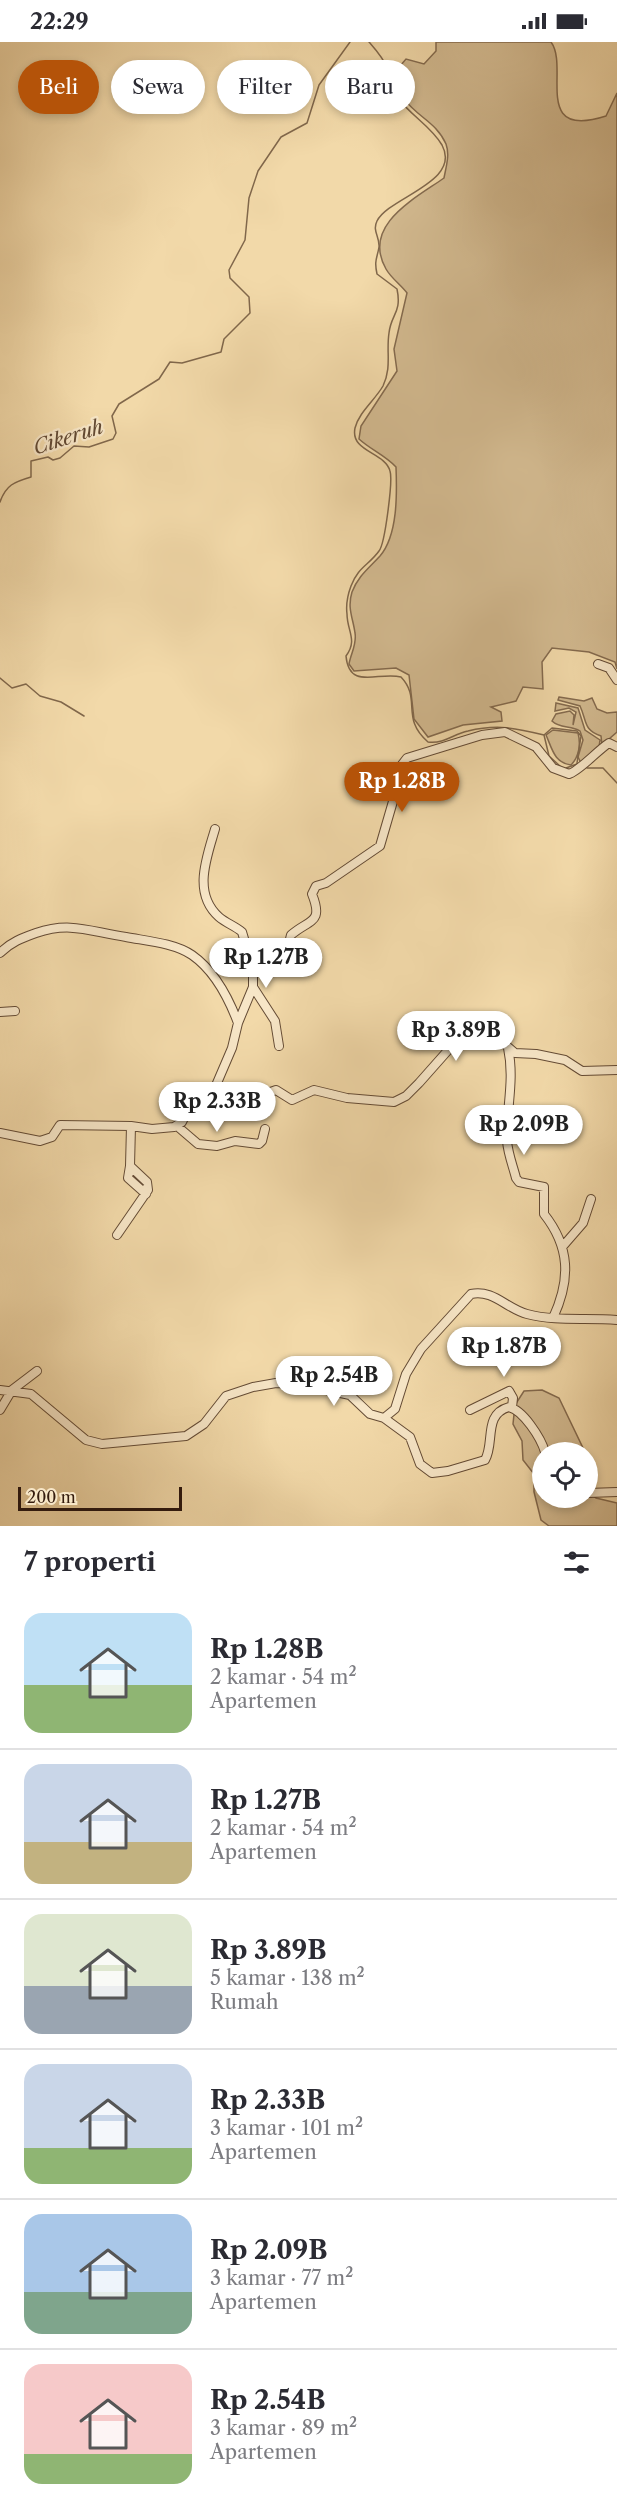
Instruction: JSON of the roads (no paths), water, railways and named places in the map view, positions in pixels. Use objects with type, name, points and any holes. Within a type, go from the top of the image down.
[{"type":"street","points":[[598,664],[609,668],[617,680]]},
{"type":"street","points":[[250,954],[289,943],[291,935],[309,925],[316,915],[318,906],[312,894],[316,886],[326,883],[381,846],[396,792],[397,771],[407,758],[482,735],[506,732],[536,747],[549,764],[562,773],[572,773],[613,745],[617,735]]},
{"type":"street","points":[[215,829],[203,872],[205,893],[219,916],[243,932],[250,954],[253,987],[275,1021],[279,1046]]},
{"type":"street","points":[[0,953],[18,939],[60,926],[102,931],[178,948],[194,957],[208,970],[238,1023]]},
{"type":"street","points":[[214,1090],[232,1048],[238,1023],[253,987]]},
{"type":"street","points":[[0,1012],[15,1011]]},
{"type":"street","points":[[0,1133],[40,1141],[52,1137],[60,1125],[131,1126],[152,1130],[177,1126],[182,1122],[191,1104],[214,1090],[234,1090],[262,1095],[272,1090],[292,1100],[318,1090],[347,1098],[394,1102],[406,1096],[450,1048],[459,1042],[490,1036],[522,1055],[536,1054],[565,1060],[582,1071],[617,1070]]},
{"type":"street","points":[[508,1048],[512,1084],[507,1144],[516,1178],[519,1182],[544,1187],[544,1214],[552,1222],[563,1246],[566,1274],[561,1300],[553,1318]]},
{"type":"street","points":[[117,1235],[146,1194],[147,1182],[130,1166],[131,1126]]},
{"type":"street","points":[[177,1126],[195,1143],[217,1146],[231,1141],[259,1144],[262,1142],[265,1129]]},
{"type":"street","points":[[563,1246],[583,1224],[591,1199]]},
{"type":"street","points":[[384,1418],[395,1409],[415,1358],[454,1316],[466,1297],[476,1293],[486,1293],[526,1314],[553,1318],[617,1320]]},
{"type":"street","points":[[0,1410],[12,1390],[37,1371]]},
{"type":"street","points":[[0,1390],[31,1394],[86,1440],[102,1444],[186,1436],[204,1424],[226,1396],[253,1387],[276,1383],[298,1384],[350,1395],[370,1414],[384,1418],[410,1437],[424,1469],[432,1473],[442,1473],[485,1460],[495,1416],[504,1408],[512,1407]]},
{"type":"street","points":[[470,1410],[509,1391],[513,1398],[512,1407],[541,1442]]},
{"type":"street","points":[[598,1493],[617,1492]]},
{"type":"waterway","name":"Cikeruh","points":[[0,502],[11,485],[31,477],[31,461],[48,457],[53,460],[60,458],[74,446],[89,447],[113,439],[116,433],[112,416],[119,404],[159,379],[170,362],[182,363],[221,352],[224,339],[250,313],[249,297],[230,278],[229,270],[245,240],[249,198],[258,171],[281,137],[307,123],[319,85],[350,42]]},
{"type":"waterway","points":[[369,42],[386,65],[392,87],[398,98],[437,138],[442,145],[445,158],[442,169],[433,179],[384,212],[376,225],[379,243],[377,274],[397,289],[398,303],[389,333],[386,379],[357,422],[355,436],[363,447],[387,465],[391,477],[386,525],[381,546],[375,556],[357,574],[349,593],[347,620],[352,640],[346,656],[348,667],[359,676],[401,677],[410,693],[415,725],[428,742],[439,742],[463,732],[478,729],[524,730],[544,735],[549,756],[561,767]]},
{"type":"waterway","name":"Cikeruh","points":[[0,678],[12,688],[26,684],[40,696],[61,702],[84,716]]},
{"type":"waterway","points":[[544,735],[552,728],[577,731],[581,736],[577,763]]},
{"type":"waterway","points":[[566,768],[577,764]]},
{"type":"waterway","points":[[587,768],[603,768],[617,783]]}]
